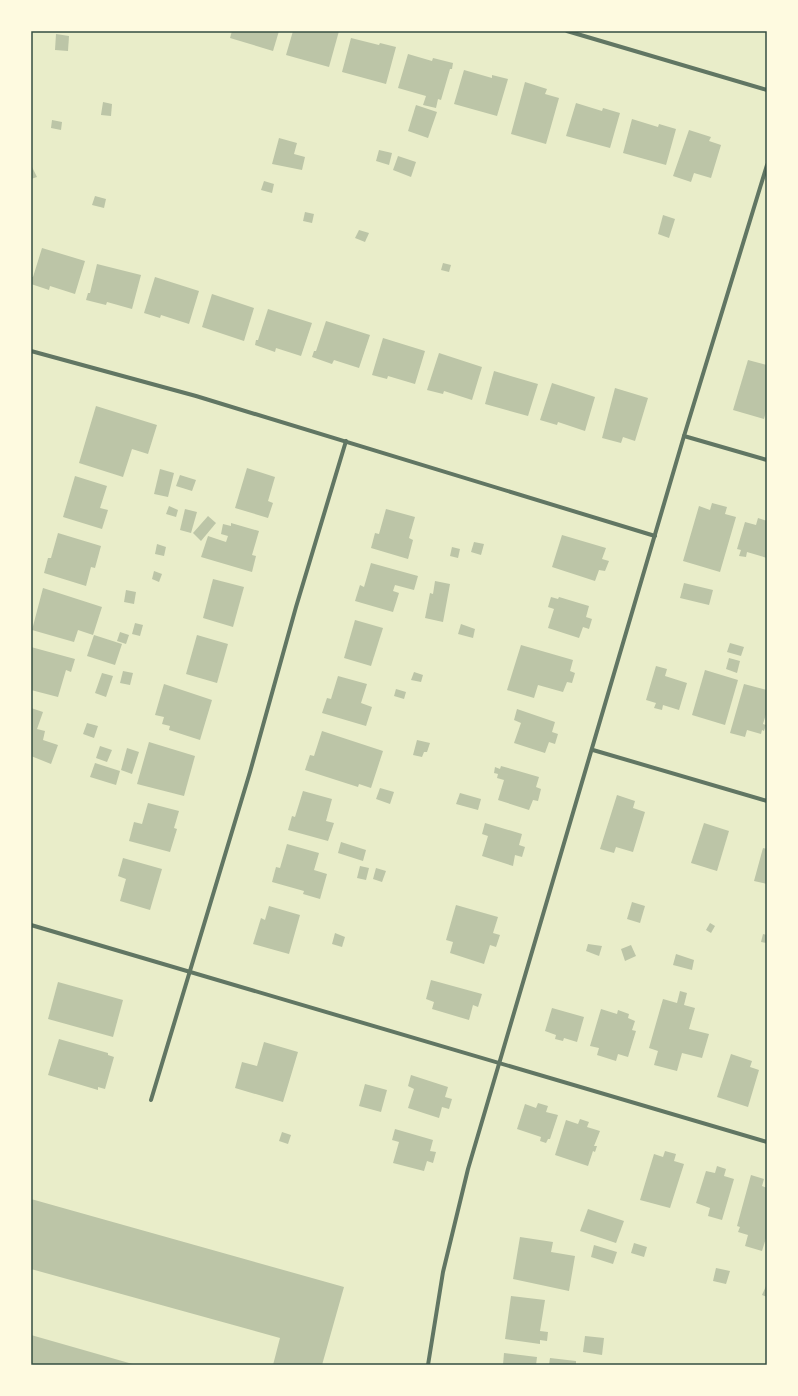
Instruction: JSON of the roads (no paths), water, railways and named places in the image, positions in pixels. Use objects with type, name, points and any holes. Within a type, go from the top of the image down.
[{"type":"street","points":[[567,31],[767,90]]},
{"type":"street","points":[[428,1365],[443,1272],[468,1169],[593,750],[684,436],[767,165]]},
{"type":"street","points":[[31,351],[196,396],[656,536]]},
{"type":"street","points":[[684,436],[767,460]]},
{"type":"street","points":[[151,1100],[250,772],[296,607],[346,441]]},
{"type":"street","points":[[593,750],[767,801]]},
{"type":"street","points":[[31,925],[500,1062],[767,1142]]}]
